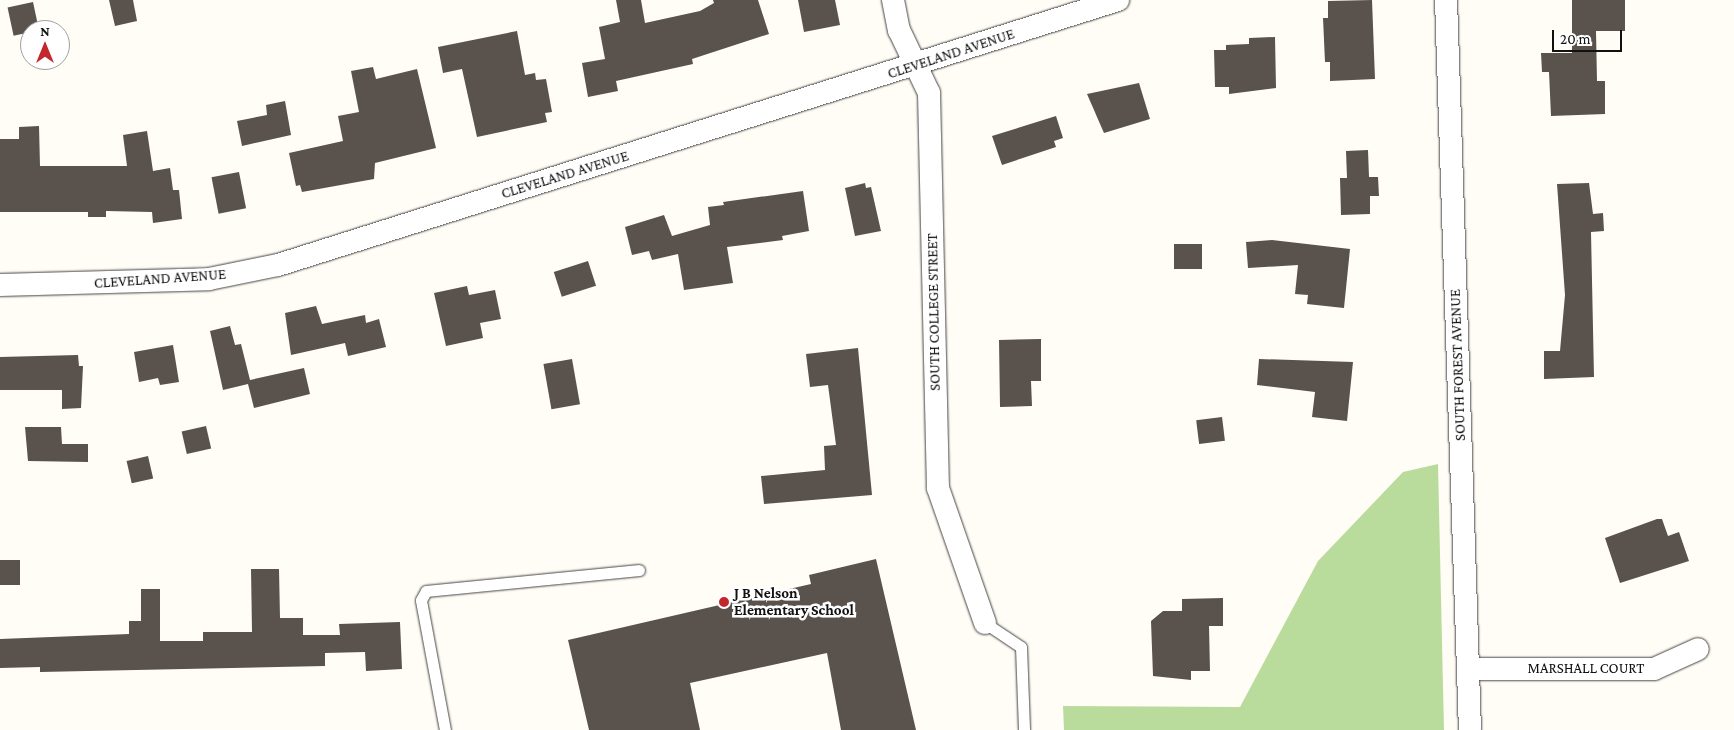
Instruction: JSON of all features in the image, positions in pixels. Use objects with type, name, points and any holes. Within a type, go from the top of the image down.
[{"type":"street","name":"SOUTH COLLEGE STREET","points":[[893,0],[899,30],[913,66],[929,93],[938,488],[985,623]]},
{"type":"street","name":"CLEVELAND AVENUE","points":[[0,286],[209,279],[278,265],[1118,0]]},
{"type":"street","name":"SOUTH FOREST AVENUE","points":[[1446,0],[1470,730]]},
{"type":"street","name":"MARSHALL COURT","points":[[1469,669],[1654,669],[1698,649]]},
{"type":"lane","points":[[445,730],[421,600],[426,591],[639,570]]},
{"type":"lane","points":[[985,623],[1021,647],[1024,730]]},
{"type":"green space","points":[[1438,464],[1444,730],[1064,730],[1063,706],[1240,707],[1318,561],[1403,472]]},
{"type":"building","points":[[109,0],[133,0],[137,21],[115,26]]},
{"type":"building","points":[[616,0],[641,0],[645,23],[700,11],[714,3],[713,0],[758,0],[769,34],[692,59],[693,64],[616,81],[618,91],[588,97],[582,63],[605,59],[599,27],[620,22]]},
{"type":"building","points":[[798,0],[835,0],[840,25],[804,32]]},
{"type":"building","points":[[1372,0],[1375,79],[1330,81],[1330,62],[1325,62],[1323,18],[1328,18],[1328,1]]},
{"type":"building","points":[[1572,0],[1625,0],[1625,31],[1596,31],[1597,81],[1605,81],[1605,114],[1551,116],[1549,72],[1542,72],[1541,53],[1572,53]]},
{"type":"building","points":[[33,2],[37,20],[20,20],[20,34],[14,36],[8,7]]},
{"type":"building","points":[[517,31],[525,75],[535,73],[536,80],[546,79],[552,112],[545,113],[547,122],[477,137],[462,69],[443,73],[438,47]]},
{"type":"building","points":[[1275,37],[1276,88],[1229,94],[1229,87],[1215,87],[1214,50],[1226,50],[1226,45],[1249,44],[1249,38]]},
{"type":"building","points":[[373,67],[376,79],[417,69],[436,148],[375,163],[374,179],[302,192],[300,185],[296,186],[289,153],[343,141],[338,116],[359,112],[351,71]]},
{"type":"building","points":[[1139,83],[1150,119],[1104,133],[1087,94]]},
{"type":"building","points":[[285,101],[291,135],[242,146],[237,121],[267,115],[266,105]]},
{"type":"building","points":[[1056,116],[1063,138],[1054,141],[1056,147],[1002,165],[992,136]]},
{"type":"building","points":[[39,126],[40,166],[127,166],[123,135],[147,131],[153,171],[170,168],[173,190],[179,190],[182,219],[153,223],[152,212],[106,211],[106,217],[88,217],[88,212],[0,212],[0,139],[19,139],[19,127]]},
{"type":"building","points":[[1368,150],[1369,177],[1378,177],[1379,196],[1370,196],[1370,214],[1341,215],[1340,178],[1347,178],[1346,151]]},
{"type":"building","points":[[239,172],[246,208],[219,214],[212,177]]},
{"type":"building","points":[[865,183],[866,188],[871,187],[881,231],[855,236],[845,188]]},
{"type":"building","points":[[1589,183],[1593,214],[1603,213],[1604,231],[1591,232],[1594,377],[1544,379],[1544,351],[1560,351],[1565,295],[1557,184]]},
{"type":"building","points":[[803,191],[809,231],[782,236],[783,240],[727,247],[733,283],[684,290],[678,254],[652,260],[649,251],[632,255],[625,227],[664,215],[672,236],[710,225],[708,207],[724,205],[723,202]]},
{"type":"building","points":[[1272,240],[1350,249],[1344,308],[1307,304],[1308,295],[1295,294],[1298,265],[1248,268],[1246,242]]},
{"type":"building","points":[[1174,244],[1202,244],[1202,269],[1174,269]]},
{"type":"building","points":[[588,261],[596,286],[562,297],[554,272]]},
{"type":"building","points":[[467,286],[469,295],[495,290],[501,319],[480,323],[483,338],[446,346],[434,293]]},
{"type":"building","points":[[316,306],[322,324],[365,315],[366,323],[379,319],[386,347],[348,356],[345,343],[291,355],[285,313]]},
{"type":"building","points":[[230,326],[235,345],[241,344],[250,380],[304,368],[310,394],[254,408],[248,384],[223,390],[210,331]]},
{"type":"building","points":[[1041,339],[1041,381],[1031,381],[1032,406],[1000,407],[999,340]]},
{"type":"building","points":[[173,345],[179,382],[160,385],[158,378],[139,382],[134,352]]},
{"type":"building","points":[[858,348],[872,495],[764,504],[761,476],[825,470],[824,446],[836,445],[828,385],[810,387],[806,354]]},
{"type":"building","points":[[78,355],[79,366],[83,366],[81,408],[62,409],[62,390],[0,390],[0,357]]},
{"type":"building","points":[[572,359],[580,404],[551,409],[543,364]]},
{"type":"building","points":[[1259,359],[1353,362],[1347,421],[1312,417],[1315,392],[1257,385]]},
{"type":"building","points":[[1222,417],[1225,441],[1199,444],[1196,420]]},
{"type":"building","points":[[206,426],[211,448],[187,454],[182,432]]},
{"type":"building","points":[[25,427],[61,427],[62,444],[88,444],[88,462],[28,461]]},
{"type":"building","points":[[148,456],[153,478],[132,483],[127,461]]},
{"type":"building","points":[[1657,519],[1662,519],[1668,536],[1679,532],[1689,561],[1620,583],[1605,538]]},
{"type":"building","name":"J B Nelson Elementary School","points":[[876,559],[916,730],[841,730],[827,653],[690,683],[700,730],[589,730],[568,640],[811,584],[809,575]]},
{"type":"building","points":[[0,560],[20,560],[20,585],[0,585]]},
{"type":"building","points":[[251,569],[279,569],[280,618],[303,618],[303,635],[340,635],[339,624],[400,622],[402,669],[366,671],[365,652],[325,653],[325,666],[40,672],[40,667],[0,668],[0,639],[129,634],[129,621],[141,621],[141,589],[160,589],[160,641],[203,641],[203,632],[252,632]]},
{"type":"building","points":[[1223,598],[1223,626],[1209,626],[1210,671],[1191,671],[1191,680],[1153,676],[1151,621],[1163,611],[1182,611],[1182,599]]},
{"type":"place","name":"J B Nelson Elementary School","points":[[724,602]]}]
